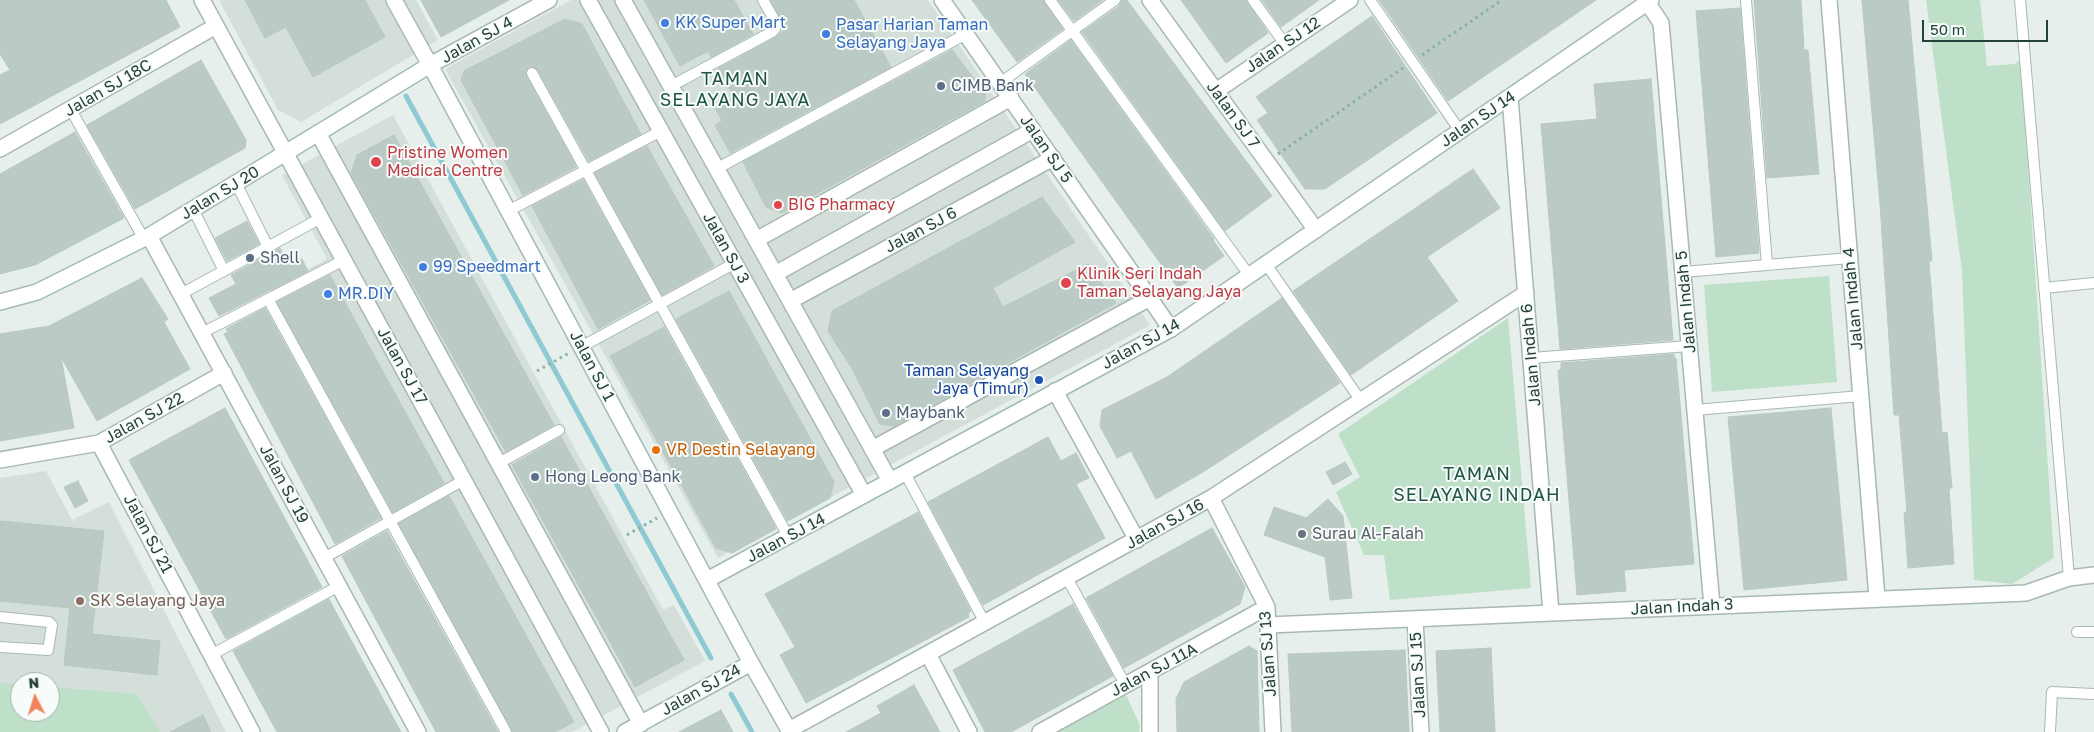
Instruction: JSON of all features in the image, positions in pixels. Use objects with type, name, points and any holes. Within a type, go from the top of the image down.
[{"type":"street","name":"Jalan SJ 17","points":[[202,0],[602,732]]},
{"type":"street","name":"Jalan SJ 1","points":[[394,0],[751,663],[790,731]]},
{"type":"street","name":"Jalan SJ 4","points":[[430,65],[550,0]]},
{"type":"street","name":"Jalan SJ 3","points":[[588,0],[864,495]]},
{"type":"street","name":"Jalan SJ 3","points":[[623,0],[890,481]]},
{"type":"street","name":"Jalan SJ 5","points":[[942,0],[1171,328]]},
{"type":"street","name":"Jalan SJ 7","points":[[1150,0],[1316,230]]},
{"type":"street","name":"Jalan SJ 12","points":[[1216,91],[1350,0]]},
{"type":"street","name":"Jalan Indah 4","points":[[1829,0],[1878,598]]},
{"type":"street","name":"Jalan SJ 14","points":[[707,580],[1171,328],[1649,1]]},
{"type":"street","name":"Jalan Indah 5","points":[[1649,1],[1662,23],[1712,606]]},
{"type":"street","name":"Jalan SJ 18C","points":[[0,149],[216,26]]},
{"type":"street","name":"Jalan SJ 20","points":[[0,302],[37,292],[147,237],[430,65]]},
{"type":"street","name":"Jalan Indah 6","points":[[1510,97],[1551,613]]},
{"type":"street","points":[[756,240],[1011,98]]},
{"type":"street","points":[[775,274],[1033,130]]},
{"type":"street","points":[[318,133],[640,724]]},
{"type":"street","name":"Jalan SJ 6","points":[[790,301],[1053,158]]},
{"type":"street","name":"Jalan SJ 19","points":[[147,237],[181,294],[418,732]]},
{"type":"street","name":"Jalan SJ 16","points":[[790,731],[1212,498],[1526,293]]},
{"type":"street","points":[[872,450],[1150,298]]},
{"type":"street","name":"Jalan SJ 22","points":[[0,460],[99,443],[224,373]]},
{"type":"street","points":[[1055,391],[1137,540]]},
{"type":"street","name":"Jalan SJ 21","points":[[99,443],[252,732]]},
{"type":"street","name":"Jalan SJ 13","points":[[1212,498],[1267,607],[1273,732]]},
{"type":"street","name":"Jalan Indah 3","points":[[1268,625],[2026,593],[2069,578],[2094,575]]},
{"type":"street","name":"Jalan SJ 11A","points":[[1040,732],[1267,607]]},
{"type":"street","name":"Jalan SJ 15","points":[[1415,619],[1421,732]]},
{"type":"street","points":[[928,654],[969,732]]},
{"type":"street","name":"Jalan SJ 24","points":[[625,732],[751,663]]},
{"type":"street","points":[[1150,673],[1150,732]]},
{"type":"lane","points":[[671,86],[772,32],[775,29],[774,21],[763,0]]},
{"type":"lane","points":[[1050,0],[1249,275]]},
{"type":"lane","points":[[1000,83],[1115,0]]},
{"type":"lane","points":[[1252,0],[1285,44]]},
{"type":"lane","points":[[1370,0],[1460,131]]},
{"type":"lane","points":[[1746,0],[1767,265]]},
{"type":"lane","points":[[2020,0],[2069,578]]},
{"type":"lane","points":[[716,168],[966,34]]},
{"type":"lane","points":[[532,73],[788,536]]},
{"type":"lane","points":[[71,110],[147,237]]},
{"type":"lane","points":[[508,211],[661,131]]},
{"type":"lane","points":[[236,183],[268,247]]},
{"type":"lane","points":[[193,209],[224,271]]},
{"type":"lane","points":[[181,294],[321,218]]},
{"type":"lane","points":[[1683,272],[1850,258]]},
{"type":"lane","points":[[202,333],[344,260]]},
{"type":"lane","points":[[581,347],[735,263]]},
{"type":"lane","points":[[1266,264],[1361,401]]},
{"type":"lane","points":[[2044,288],[2094,283]]},
{"type":"lane","points":[[268,299],[506,732]]},
{"type":"lane","points":[[1531,358],[1690,346]]},
{"type":"lane","points":[[1695,410],[1861,396]]},
{"type":"lane","points":[[499,463],[559,430]]},
{"type":"lane","points":[[905,473],[985,623]]},
{"type":"lane","points":[[324,558],[464,480]]},
{"type":"lane","points":[[1067,578],[1126,686]]},
{"type":"lane","points":[[211,655],[339,586]]},
{"type":"lane","points":[[0,617],[49,622],[52,625],[48,650],[0,646]]},
{"type":"lane","points":[[2077,632],[2094,632]]},
{"type":"lane","points":[[2050,732],[2052,692],[2094,694]]},
{"type":"path","points":[[1266,162],[1502,0]]},
{"type":"path","points":[[537,371],[560,358]]},
{"type":"path","points":[[627,535],[650,522]]},
{"type":"shaded area","points":[[219,0],[416,0],[438,40],[301,122],[278,110]]},
{"type":"shaded area","points":[[571,0],[928,0],[1150,325],[718,558],[445,69]]},
{"type":"shaded area","points":[[393,115],[663,610],[674,605],[705,661],[572,732],[510,732],[269,290],[327,259],[282,175]]},
{"type":"shaded area","name":"SK Selayang Jaya","points":[[46,471],[72,520],[109,502],[226,732],[0,732],[0,478]]},
{"type":"green space","points":[[1926,0],[1980,0],[1987,66],[2015,64],[2021,59],[2054,558],[2012,584],[1974,580],[1962,271]]},
{"type":"green space","points":[[1829,276],[1837,382],[1712,392],[1704,285]]},
{"type":"green space","points":[[1508,318],[1531,588],[1390,600],[1384,555],[1364,555],[1336,492],[1360,477],[1338,434]]},
{"type":"green space","points":[[0,683],[10,684],[10,722],[60,722],[60,688],[136,694],[160,732],[0,732]]},
{"type":"green space","points":[[1126,695],[1140,725],[1139,732],[1057,732]]},
{"type":"building","points":[[0,0],[166,0],[180,27],[0,124],[0,75],[10,70],[0,54]]},
{"type":"building","points":[[245,0],[365,0],[385,37],[313,77],[286,27],[265,38]]},
{"type":"building","points":[[421,0],[509,0],[441,37]]},
{"type":"building","points":[[644,0],[734,0],[753,34],[711,57],[708,51],[680,66]]},
{"type":"building","name":"Pasar Harian Taman Selayang Jaya","points":[[771,0],[854,0],[891,67],[730,153],[715,125],[722,121],[715,108],[734,97],[718,69],[775,38],[786,29]]},
{"type":"building","points":[[972,0],[1043,0],[1063,29],[1017,62]]},
{"type":"building","points":[[1058,0],[1103,0],[1074,21]]},
{"type":"building","points":[[1122,0],[1127,0],[1272,196],[1225,231],[1082,32],[1119,6]]},
{"type":"building","points":[[1181,0],[1246,0],[1268,33],[1226,63]]},
{"type":"building","points":[[1262,0],[1319,0],[1281,27]]},
{"type":"building","points":[[1379,0],[1596,0],[1448,101]]},
{"type":"building","points":[[1754,0],[1801,0],[1804,50],[1808,50],[1819,174],[1767,178]]},
{"type":"building","points":[[1862,0],[1908,0],[1932,261],[1929,261],[1942,433],[1947,432],[1952,488],[1949,488],[1954,564],[1908,568],[1904,513],[1907,512],[1899,415],[1894,415],[1880,204]]},
{"type":"building","points":[[1740,8],[1759,253],[1716,257],[1696,11]]},
{"type":"building","points":[[1372,16],[1437,113],[1325,189],[1305,189],[1257,120],[1268,113],[1256,97]]},
{"type":"building","points":[[565,19],[582,24],[641,134],[589,161],[538,70],[529,67],[526,70],[526,76],[576,167],[523,195],[461,80],[464,71]]},
{"type":"building","points":[[1071,40],[1214,239],[1224,256],[1178,288],[1025,74]]},
{"type":"building","points":[[952,50],[985,93],[985,101],[782,213],[766,207],[743,162]]},
{"type":"building","points":[[201,60],[246,140],[245,148],[135,209],[87,125]]},
{"type":"building","points":[[1651,79],[1673,340],[1560,349],[1541,124],[1597,119],[1594,84]]},
{"type":"building","points":[[75,132],[124,218],[35,265],[0,274],[0,174]]},
{"type":"building","points":[[394,135],[554,425],[506,452],[351,173],[357,155]]},
{"type":"building","points":[[647,146],[714,266],[662,295],[595,173]]},
{"type":"building","points":[[1473,169],[1500,208],[1427,257],[1458,301],[1351,375],[1293,291]]},
{"type":"building","points":[[583,180],[650,300],[598,329],[532,206]]},
{"type":"building","points":[[1042,197],[1075,242],[993,288],[1003,307],[1088,264],[1116,303],[894,426],[880,424],[851,367],[828,331],[832,311]]},
{"type":"building","points":[[247,221],[259,244],[227,261],[215,238]]},
{"type":"building","points":[[280,248],[289,266],[302,259],[308,271],[219,316],[209,298],[236,284],[231,275]]},
{"type":"building","points":[[330,275],[444,483],[393,512],[277,302]]},
{"type":"building","points":[[142,278],[168,319],[164,322],[190,369],[97,421],[61,357],[74,428],[0,441],[0,334],[49,326]]},
{"type":"building","points":[[729,291],[834,482],[830,498],[788,521],[676,319]]},
{"type":"building","points":[[1282,298],[1340,383],[1203,472],[1156,499],[1131,451],[1117,458],[1100,426],[1102,410],[1167,377]]},
{"type":"building","points":[[265,308],[381,518],[335,544],[224,334],[228,332],[226,329]]},
{"type":"building","points":[[664,327],[776,529],[732,553],[716,548],[610,356]]},
{"type":"building","points":[[1674,354],[1674,358],[1676,358],[1694,564],[1624,570],[1626,591],[1577,595],[1558,370],[1561,370],[1561,363]]},
{"type":"building","points":[[225,408],[322,587],[226,639],[129,460]]},
{"type":"building","points":[[1831,408],[1847,580],[1744,590],[1728,417]]},
{"type":"building","points":[[561,437],[684,660],[635,687],[512,465]]},
{"type":"building","points":[[1048,437],[1061,461],[1076,453],[1089,478],[1076,484],[1105,538],[983,605],[928,502]]},
{"type":"building","points":[[1345,462],[1352,474],[1333,485],[1326,472]]},
{"type":"building","points":[[78,481],[88,501],[75,508],[64,487]]},
{"type":"building","points":[[449,496],[574,722],[555,732],[513,732],[399,524]]},
{"type":"building","points":[[1328,499],[1343,516],[1352,598],[1330,600],[1325,557],[1264,535],[1274,507],[1306,518]]},
{"type":"building","points":[[918,512],[971,611],[968,613],[969,617],[806,703],[780,655],[795,647],[765,594]]},
{"type":"building","points":[[0,521],[104,531],[92,634],[160,641],[157,675],[64,665],[70,608],[0,601]]},
{"type":"building","points":[[1212,528],[1245,587],[1240,604],[1124,668],[1086,598]]},
{"type":"building","points":[[387,531],[498,732],[436,732],[342,556]]},
{"type":"building","points":[[329,599],[401,732],[277,732],[233,651]]},
{"type":"building","points":[[1073,604],[1113,676],[1011,732],[985,732],[953,670]]},
{"type":"building","points":[[1249,646],[1257,651],[1259,732],[1177,732],[1176,699],[1184,682]]},
{"type":"building","points":[[1491,648],[1495,732],[1440,732],[1436,651]]},
{"type":"building","points":[[1405,650],[1409,732],[1292,732],[1288,654]]},
{"type":"building","points":[[914,685],[940,732],[846,732],[881,713],[877,706]]},
{"type":"building","points":[[721,710],[733,732],[679,732]]},
{"type":"building","points":[[203,715],[211,732],[170,732]]},
{"type":"waterway","points":[[406,96],[711,658]]},
{"type":"waterway","points":[[731,694],[752,732]]},
{"type":"place","name":"KK Super Mart","points":[[665,23]]},
{"type":"place","name":"Pasar Harian Taman Selayang Jaya","points":[[826,34]]},
{"type":"place","name":"CIMB Bank","points":[[941,86]]},
{"type":"place","name":"Pristine Women Medical Centre","points":[[376,162]]},
{"type":"place","name":"BIG Pharmacy","points":[[778,205]]},
{"type":"place","name":"Shell","points":[[250,258]]},
{"type":"place","name":"99 Speedmart","points":[[423,267]]},
{"type":"place","name":"Klinik Seri Indah Taman Selayang Jaya","points":[[1066,283]]},
{"type":"place","name":"MR.DIY","points":[[328,294]]},
{"type":"place","name":"Taman Selayang Jaya (Timur)","points":[[1039,380]]},
{"type":"place","name":"Maybank","points":[[886,413]]},
{"type":"place","name":"VR Destin Selayang","points":[[656,450]]},
{"type":"place","name":"Hong Leong Bank","points":[[535,477]]},
{"type":"place","name":"Surau Al-Falah","points":[[1302,534]]},
{"type":"place","name":"SK Selayang Jaya","points":[[80,601]]},
{"type":"district","name":"TAMAN SELAYANG JAYA","points":[[735,89]]},
{"type":"district","name":"TAMAN SELAYANG INDAH","points":[[1477,484]]}]
